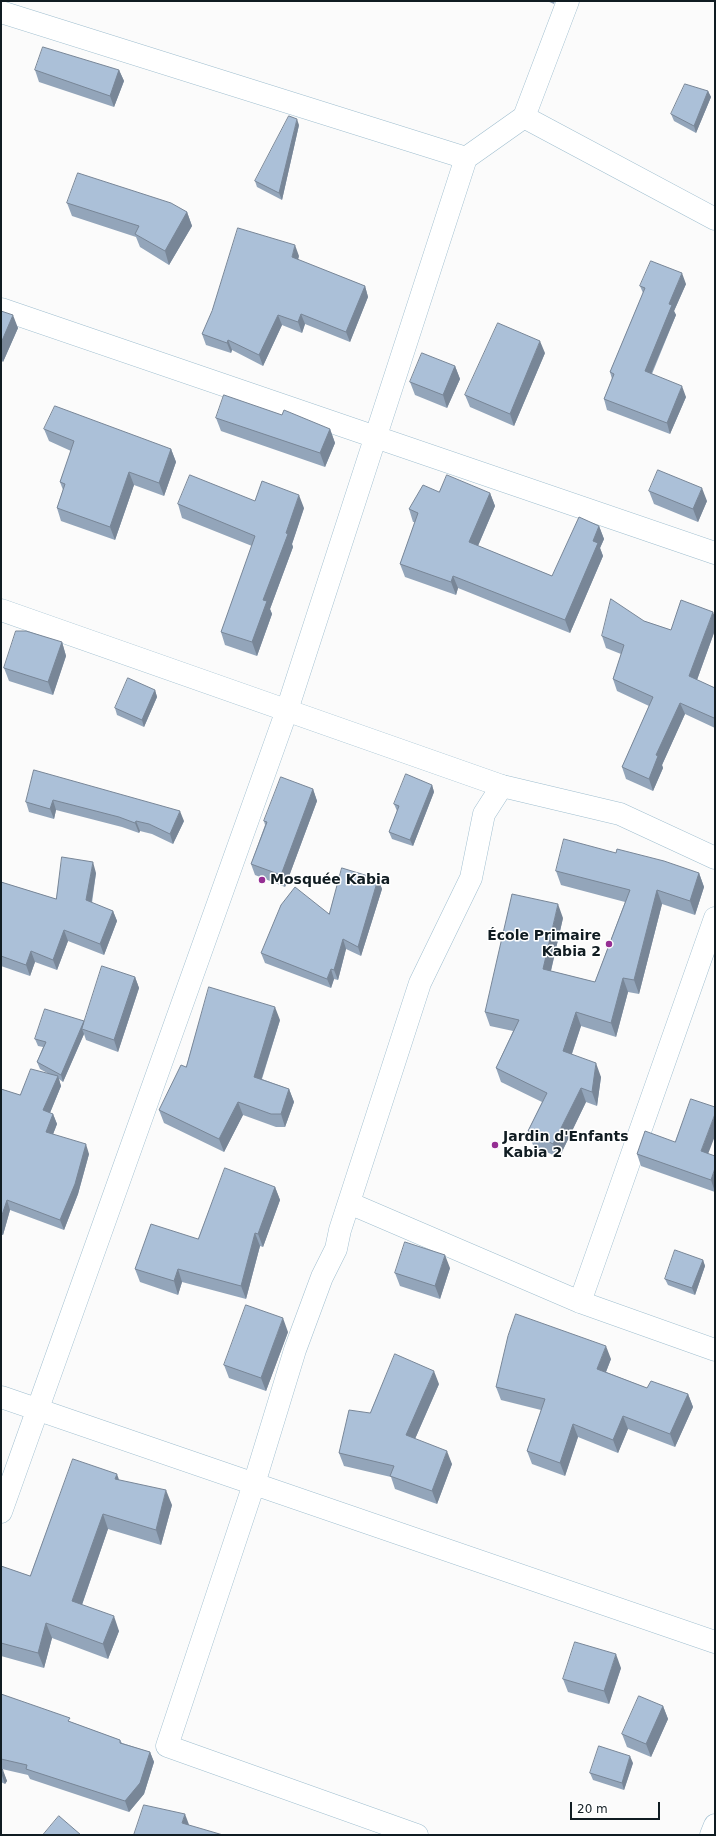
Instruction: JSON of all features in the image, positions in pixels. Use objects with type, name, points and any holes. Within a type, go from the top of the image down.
[{"type":"street","points":[[1,1512],[287,710],[466,158],[524,117],[568,1]]},
{"type":"street","points":[[1,12],[466,158]]},
{"type":"street","points":[[524,117],[715,219]]},
{"type":"street","points":[[1,309],[715,553]]},
{"type":"street","points":[[2,612],[502,786],[620,814],[715,858]]},
{"type":"street","points":[[417,1835],[167,1746],[254,1484],[295,1350],[322,1277],[336,1249],[349,1203],[420,983],[471,878],[484,814],[502,786]]},
{"type":"street","points":[[580,1302],[715,918]]},
{"type":"street","points":[[349,1203],[580,1302],[715,1350]]},
{"type":"street","points":[[1,1397],[715,1642]]},
{"type":"street","points":[[711,1835],[715,1825]]},
{"type":"building","points":[[43,47],[119,70],[110,96],[35,70]]},
{"type":"building","points":[[685,84],[708,91],[694,126],[671,114]]},
{"type":"building","points":[[289,116],[297,119],[279,193],[255,181]]},
{"type":"building","points":[[78,173],[171,203],[187,212],[165,251],[135,234],[139,226],[67,203]]},
{"type":"building","points":[[238,228],[295,245],[292,257],[365,286],[346,332],[301,314],[298,322],[278,315],[259,355],[228,340],[227,343],[202,334],[212,311]]},
{"type":"building","points":[[651,261],[682,273],[669,304],[672,305],[645,371],[682,386],[667,423],[604,399],[614,374],[610,372],[645,288],[640,286]]},
{"type":"building","points":[[1,311],[13,315],[1,343]]},
{"type":"building","points":[[498,323],[540,341],[510,414],[465,395]]},
{"type":"building","points":[[422,353],[455,366],[443,395],[410,382]]},
{"type":"building","points":[[224,395],[282,415],[284,410],[330,429],[320,453],[216,418]]},
{"type":"building","points":[[55,406],[171,449],[159,483],[129,472],[110,527],[57,508],[65,484],[60,482],[74,441],[44,429]]},
{"type":"building","points":[[658,470],[702,488],[693,509],[649,491]]},
{"type":"building","points":[[190,475],[255,501],[262,481],[299,495],[286,533],[288,534],[263,600],[267,601],[252,642],[221,632],[255,536],[178,504]]},
{"type":"building","points":[[447,475],[490,493],[469,542],[552,576],[579,517],[599,526],[593,541],[598,543],[565,620],[453,576],[451,582],[400,564],[418,513],[409,509],[423,485],[439,492]]},
{"type":"building","points":[[611,599],[644,621],[671,630],[681,600],[713,612],[689,676],[715,688],[715,716],[714,718],[680,703],[656,755],[658,756],[649,779],[622,767],[653,697],[613,679],[624,645],[602,636]]},
{"type":"building","points":[[16,631],[26,631],[62,642],[48,682],[4,668]]},
{"type":"building","points":[[128,678],[155,690],[142,720],[115,708]]},
{"type":"building","points":[[34,770],[180,811],[170,834],[149,824],[136,821],[135,823],[119,817],[53,800],[50,809],[26,802]]},
{"type":"building","points":[[406,774],[432,785],[410,840],[389,832],[399,806],[394,804]]},
{"type":"building","points":[[281,777],[313,789],[281,875],[251,864],[267,822],[264,821]]},
{"type":"building","points":[[564,839],[616,853],[617,849],[664,861],[699,873],[690,901],[657,890],[634,980],[623,978],[611,1023],[576,1012],[563,1051],[596,1063],[592,1092],[581,1088],[553,1144],[528,1131],[547,1093],[496,1068],[519,1020],[485,1012],[512,894],[558,904],[543,969],[595,982],[630,890],[556,871]]},
{"type":"building","points":[[62,857],[93,862],[86,900],[113,911],[100,944],[64,930],[53,960],[31,951],[26,965],[1,956],[1,882],[56,899]]},
{"type":"building","points":[[342,868],[378,879],[358,947],[343,939],[334,970],[331,969],[327,979],[261,953],[281,905],[295,887],[329,914]]},
{"type":"building","points":[[102,966],[135,977],[114,1040],[82,1029]]},
{"type":"building","points":[[209,987],[275,1007],[254,1077],[289,1089],[281,1114],[271,1114],[238,1102],[219,1139],[159,1110],[181,1065],[186,1067]]},
{"type":"building","points":[[45,1009],[84,1021],[61,1075],[37,1062],[46,1042],[35,1039]]},
{"type":"building","points":[[31,1069],[58,1076],[43,1110],[53,1114],[46,1132],[86,1144],[75,1184],[60,1220],[7,1200],[1,1218],[1,1089],[20,1095]]},
{"type":"building","points":[[691,1099],[715,1107],[715,1114],[701,1151],[715,1156],[715,1168],[711,1180],[637,1154],[645,1131],[675,1142]]},
{"type":"building","points":[[225,1168],[275,1187],[258,1234],[255,1233],[241,1286],[178,1269],[174,1281],[135,1269],[151,1224],[198,1239]]},
{"type":"building","points":[[405,1242],[445,1255],[435,1286],[395,1273]]},
{"type":"building","points":[[675,1250],[703,1260],[692,1288],[665,1279]]},
{"type":"building","points":[[246,1305],[283,1318],[261,1378],[224,1365]]},
{"type":"building","points":[[516,1314],[606,1346],[597,1369],[647,1388],[651,1381],[688,1394],[670,1434],[623,1416],[613,1440],[573,1424],[560,1463],[527,1451],[545,1399],[496,1387],[508,1336]]},
{"type":"building","points":[[395,1354],[434,1371],[406,1435],[447,1451],[432,1491],[390,1476],[394,1466],[339,1453],[349,1410],[370,1413]]},
{"type":"building","points":[[73,1459],[117,1474],[115,1479],[166,1490],[156,1530],[103,1514],[72,1601],[114,1616],[103,1644],[46,1623],[38,1653],[1,1643],[1,1566],[30,1576]]},
{"type":"building","points":[[575,1642],[616,1654],[604,1691],[563,1679]]},
{"type":"building","points":[[1,1694],[70,1718],[68,1721],[120,1740],[120,1743],[150,1752],[140,1783],[125,1801],[26,1769],[27,1765],[1,1759]]},
{"type":"building","points":[[639,1696],[663,1706],[646,1744],[622,1734]]},
{"type":"building","points":[[599,1746],[630,1756],[622,1783],[590,1773]]},
{"type":"building","points":[[144,1805],[185,1814],[182,1823],[223,1835],[134,1835]]},
{"type":"building","points":[[59,1816],[81,1835],[43,1835]]},
{"type":"place","name":"Mosquée Kabia","points":[[262,880]]},
{"type":"place","name":"École Primaire Kabia 2","points":[[609,944]]},
{"type":"place","name":"Jardin d'Enfants Kabia 2","points":[[495,1145]]}]
